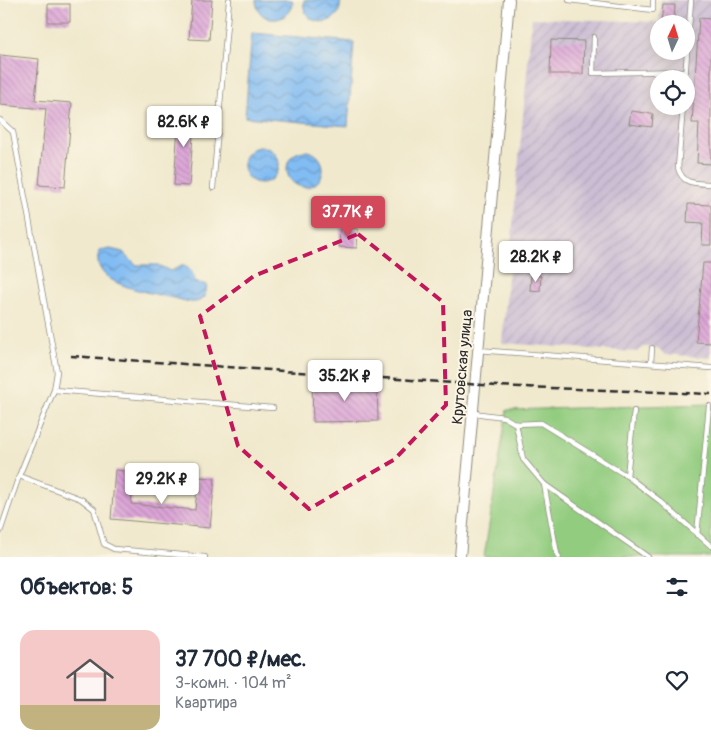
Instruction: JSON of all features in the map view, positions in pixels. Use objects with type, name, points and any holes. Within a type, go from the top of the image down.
[{"type":"street","name":"Крутовская улица","points":[[460,557],[509,0]]},
{"type":"lane","points":[[213,188],[229,0]]},
{"type":"lane","points":[[569,0],[653,10],[653,0]]},
{"type":"lane","points":[[686,70],[691,0]]},
{"type":"lane","points":[[594,37],[593,73],[650,72]]},
{"type":"lane","points":[[682,115],[678,168],[680,176],[687,182],[711,184]]},
{"type":"lane","points":[[0,120],[13,132],[57,372],[54,390],[19,476],[0,532]]},
{"type":"lane","points":[[651,363],[652,348]]},
{"type":"lane","points":[[478,350],[711,368]]},
{"type":"lane","points":[[54,390],[272,408]]},
{"type":"lane","points":[[697,535],[709,406]]},
{"type":"lane","points":[[627,476],[634,411]]},
{"type":"lane","points":[[473,413],[504,417],[516,424],[541,423],[627,476],[660,501],[711,546]]},
{"type":"lane","points":[[516,424],[523,459],[544,484],[648,557]]},
{"type":"lane","points":[[19,476],[81,499],[94,509],[104,544],[114,549],[206,557]]},
{"type":"lane","points":[[544,484],[557,554],[560,557]]},
{"type":"highlighted area","points":[[358,234],[443,302],[446,405],[395,459],[309,509],[238,446],[200,316],[254,276]]},
{"type":"shaded area","points":[[661,0],[711,0],[711,358],[665,354],[658,348],[644,347],[636,352],[502,343],[532,18],[650,22],[650,60],[695,60],[695,15],[660,15]]},
{"type":"green space","points":[[711,404],[711,557],[484,557],[507,410]]},
{"type":"water","points":[[256,0],[293,1],[286,15],[273,19],[267,18],[262,14]]},
{"type":"water","points":[[304,0],[340,0],[339,10],[336,16],[329,20],[322,22],[315,20],[308,16]]},
{"type":"water","points":[[252,33],[354,42],[348,126],[245,117]]},
{"type":"water","points":[[261,147],[268,148],[274,152],[278,158],[278,172],[274,178],[268,182],[261,183],[254,182],[248,178],[244,172],[243,165],[244,158],[248,152],[254,148]]},
{"type":"water","points":[[305,151],[312,152],[318,156],[322,162],[322,176],[318,182],[312,186],[305,187],[298,186],[292,182],[288,176],[287,169],[288,162],[292,156],[298,152]]},
{"type":"water","points":[[110,249],[123,252],[136,265],[158,265],[170,271],[184,265],[192,272],[195,282],[207,285],[205,297],[198,302],[188,302],[144,292],[120,284],[102,271],[98,262],[99,251]]},
{"type":"building","points":[[192,0],[212,0],[209,40],[189,39]]},
{"type":"building","points":[[48,4],[70,4],[70,22],[48,22]]},
{"type":"building","points":[[663,5],[675,5],[674,15],[662,15]]},
{"type":"building","points":[[699,18],[711,19],[711,164],[697,163],[699,123],[692,123],[693,115],[695,115],[695,78]]},
{"type":"building","points":[[551,40],[584,41],[583,74],[550,74]]},
{"type":"building","points":[[0,55],[39,59],[35,100],[72,103],[65,187],[39,185],[46,109],[0,105]]},
{"type":"building","points":[[179,110],[195,111],[189,186],[174,185]]},
{"type":"building","points":[[631,111],[653,115],[652,127],[629,124]]},
{"type":"building","points":[[688,204],[711,205],[711,245],[702,245],[703,223],[687,222]]},
{"type":"building","points":[[340,228],[358,229],[357,248],[339,247]]},
{"type":"building","points":[[703,263],[711,263],[711,343],[696,342]]},
{"type":"building","points":[[531,276],[541,276],[540,291],[530,290]]},
{"type":"building","points":[[377,382],[378,421],[313,422],[312,383]]},
{"type":"building","points":[[115,470],[134,472],[131,504],[195,510],[198,477],[215,478],[210,528],[111,519]]},
{"type":"railway","points":[[71,356],[497,386],[711,394]]}]
